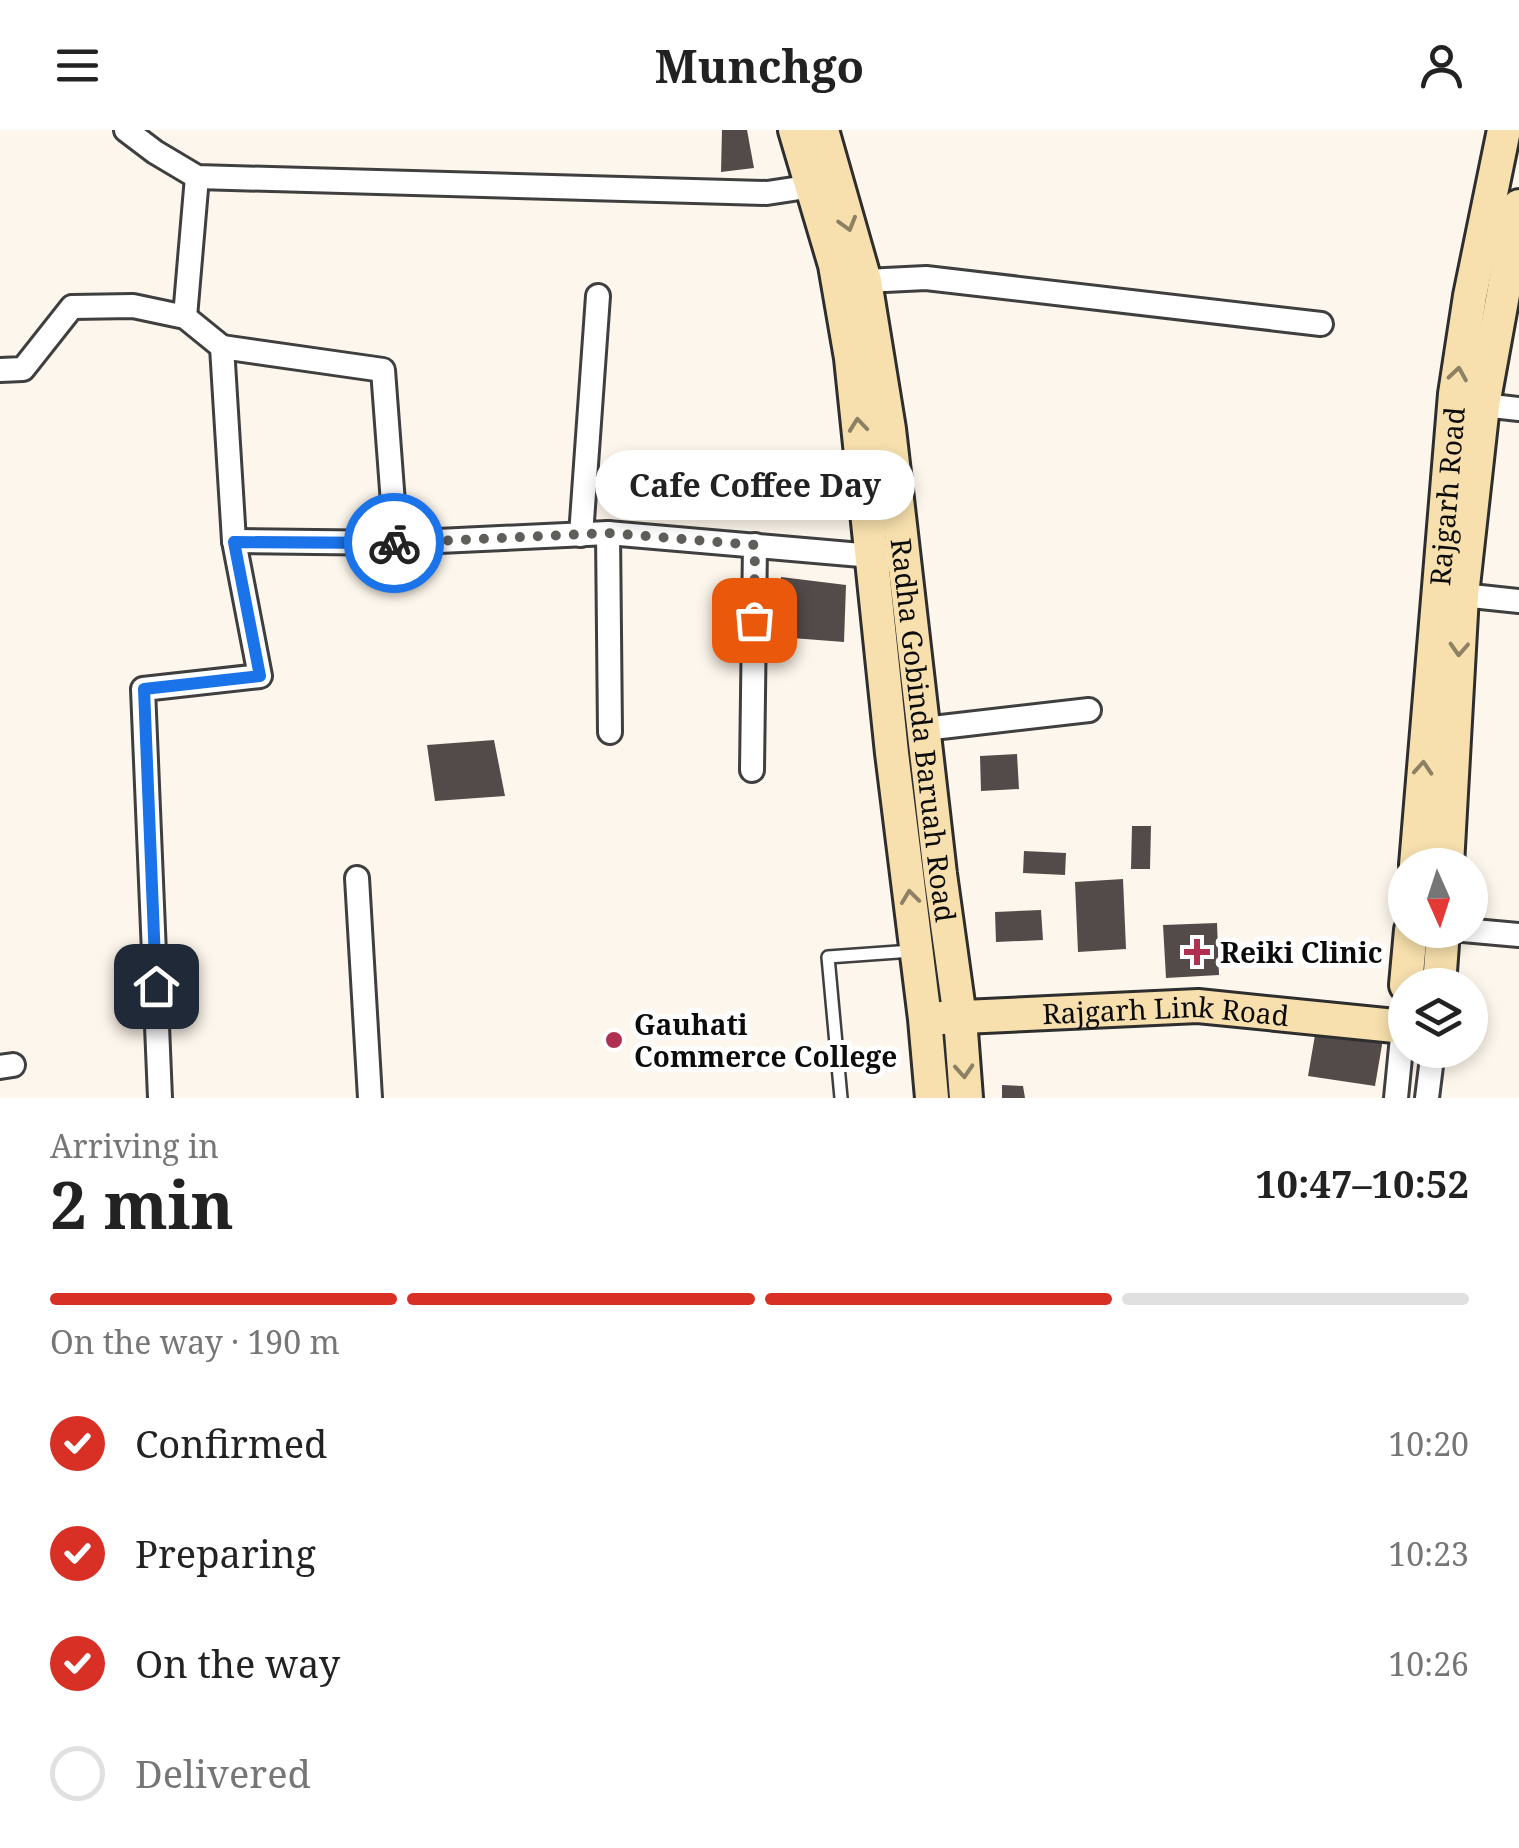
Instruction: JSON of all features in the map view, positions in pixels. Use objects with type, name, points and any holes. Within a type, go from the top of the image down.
[{"type":"main road","name":"Radha Gobinda Baruah Road","points":[[794,130],[835,265],[924,729],[960,1018],[966,1098]]},
{"type":"main road","name":"Radha Gobinda Baruah Road","points":[[822,130],[865,281],[889,429],[892,753],[932,1098]]},
{"type":"main road","name":"Rajgarh Road","points":[[1417,848],[1455,394],[1470,296],[1504,130]]},
{"type":"main road","name":"Rajgarh Road","points":[[1448,848],[1462,595],[1483,405],[1517,223]]},
{"type":"main road","name":"Rajgarh Link Road","points":[[925,1019],[1198,1006],[1388,1018]]},
{"type":"street","points":[[126,130],[197,177],[767,194],[813,186]]},
{"type":"street","points":[[186,317],[197,177]]},
{"type":"street","points":[[865,281],[926,278],[1321,324]]},
{"type":"street","points":[[580,535],[598,296]]},
{"type":"street","points":[[0,370],[23,370],[72,307],[132,306],[186,317],[222,347],[383,370],[396,543]]},
{"type":"street","points":[[160,1098],[144,689],[260,676],[234,542],[222,347]]},
{"type":"street","points":[[1483,405],[1519,409]]},
{"type":"street","points":[[234,542],[396,543],[608,533],[888,557]]},
{"type":"street","points":[[608,533],[610,732]]},
{"type":"street","points":[[752,770],[755,545]]},
{"type":"street","points":[[1462,595],[1519,601]]},
{"type":"street","points":[[924,729],[1089,710]]},
{"type":"street","points":[[357,878],[370,1098]]},
{"type":"street","points":[[1488,932],[1519,935]]},
{"type":"street","points":[[1396,1098],[1399,1068]]},
{"type":"street","points":[[1427,1098],[1431,1068]]},
{"type":"lane","points":[[841,1098],[828,957],[917,951]]},
{"type":"building","points":[[722,130],[747,130],[754,168],[721,172]]},
{"type":"building","points":[[781,577],[846,585],[844,642],[779,637]]},
{"type":"building","points":[[494,740],[505,796],[435,801],[427,745]]},
{"type":"building","points":[[1017,754],[1019,789],[981,791],[980,756]]},
{"type":"building","points":[[1132,826],[1151,826],[1150,869],[1131,869]]},
{"type":"building","points":[[1024,851],[1066,853],[1065,875],[1023,873]]},
{"type":"building","points":[[1123,879],[1126,949],[1078,952],[1075,882]]},
{"type":"building","points":[[1041,910],[1043,940],[996,942],[995,912]]},
{"type":"building","points":[[1217,923],[1219,975],[1166,978],[1163,925]]},
{"type":"building","points":[[1316,1029],[1383,1039],[1375,1086],[1308,1076]]},
{"type":"building","points":[[1002,1085],[1023,1086],[1025,1098],[1002,1098]]},
{"type":"way so far","points":[[394,543],[608,533],[755,545],[754,620]]},
{"type":"place","name":"Cafe Coffee Day","points":[[754,620]]},
{"type":"place","name":"Reiki Clinic","points":[[1197,952]]},
{"type":"place","name":"Gauhati Commerce College","points":[[614,1040]]},
{"type":"route","points":[[156,986],[144,689],[260,676],[234,542],[394,543]]}]
